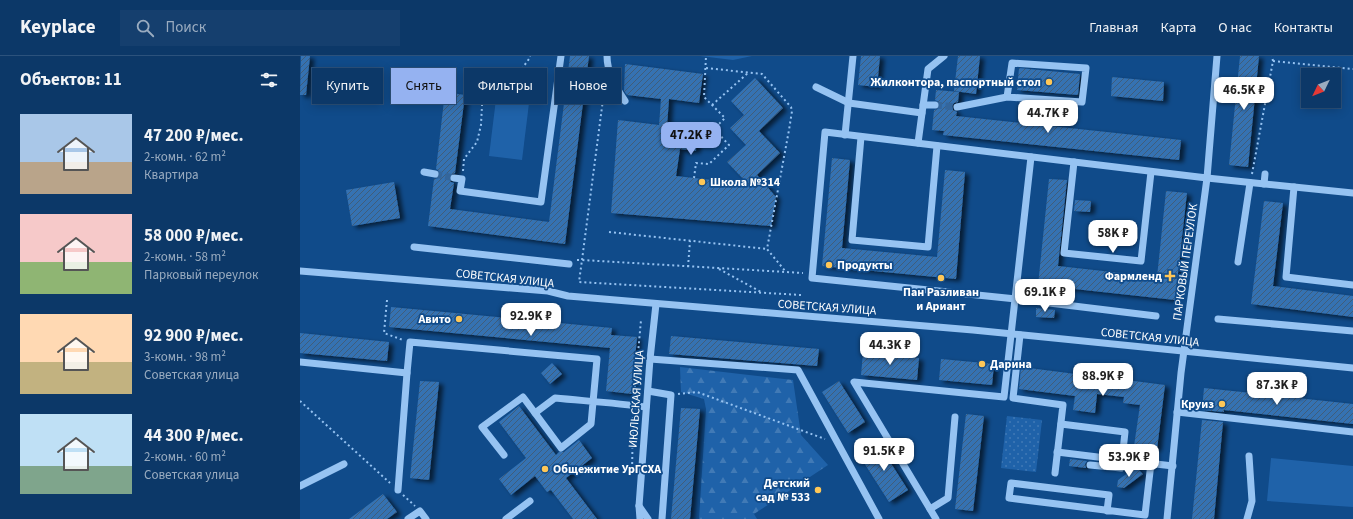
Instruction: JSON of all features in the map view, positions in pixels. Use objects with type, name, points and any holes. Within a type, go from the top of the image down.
[{"type":"street","points":[[454,178],[462,179],[460,191],[541,202],[561,56]]},
{"type":"street","points":[[607,56],[607,64],[613,79],[625,101]]},
{"type":"street","points":[[845,135],[853,56]]},
{"type":"street","points":[[918,144],[928,69],[944,56]]},
{"type":"street","name":"ПАРКОВЫЙ ПЕРЕУЛОК","points":[[1167,519],[1184,351],[1207,178],[1217,56]]},
{"type":"street","points":[[957,107],[1007,97],[1082,102],[1086,68],[1049,68],[1012,63],[1007,97]]},
{"type":"street","points":[[816,87],[848,103],[922,113]]},
{"type":"street","points":[[923,105],[935,105]]},
{"type":"street","points":[[1156,316],[1016,299],[812,278],[825,132],[1151,172],[1353,193]]},
{"type":"street","points":[[861,137],[852,240],[928,247],[937,146]]},
{"type":"street","points":[[936,519],[854,382],[1004,397],[1031,157]]},
{"type":"street","points":[[1074,162],[1064,253],[1141,261],[1151,172]]},
{"type":"street","points":[[424,172],[435,174]]},
{"type":"street","points":[[1264,184],[1265,174]]},
{"type":"street","points":[[1238,262],[1250,183]]},
{"type":"street","points":[[1294,187],[1286,277],[1353,285]]},
{"type":"street","points":[[414,247],[569,264]]},
{"type":"street","name":"СОВЕТСКАЯ УЛИЦА","points":[[300,271],[548,291],[568,296],[1012,334],[1353,368]]},
{"type":"street","name":"ИЮЛЬСКАЯ УЛИЦА","points":[[640,519],[639,506],[646,407],[656,304]]},
{"type":"street","points":[[1218,319],[1353,331]]},
{"type":"street","points":[[1020,335],[1013,398],[1063,405],[1055,473]]},
{"type":"street","points":[[398,490],[410,342],[597,358],[591,424],[561,448],[522,397],[482,427],[504,455]]},
{"type":"street","points":[[650,359],[798,370],[878,519]]},
{"type":"street","points":[[300,362],[407,373]]},
{"type":"street","points":[[648,391],[671,395],[662,519]]},
{"type":"street","points":[[535,413],[555,398],[646,407]]},
{"type":"street","points":[[1177,412],[1353,432]]},
{"type":"street","points":[[930,510],[948,498],[955,417]]},
{"type":"street","points":[[1061,424],[1125,432],[1121,468],[1090,465]]},
{"type":"street","points":[[1057,452],[1173,466]]},
{"type":"street","points":[[1247,519],[1252,501],[1249,456]]},
{"type":"street","points":[[1107,511],[1109,495],[1011,483],[1009,498],[1107,511],[1145,515],[1151,463]]},
{"type":"street","points":[[300,486],[344,464]]},
{"type":"street","points":[[506,519],[530,501]]},
{"type":"street","points":[[639,506],[648,519]]},
{"type":"street","points":[[408,519],[420,511],[426,519]]},
{"type":"path","points":[[522,68],[530,56]]},
{"type":"path","points":[[694,178],[696,163],[709,164],[729,145],[714,129],[725,118],[704,97],[706,56]]},
{"type":"path","points":[[1250,183],[1273,61],[1272,56]]},
{"type":"path","points":[[1273,61],[1353,69]]},
{"type":"path","points":[[706,68],[762,74],[788,103],[792,111],[767,249]]},
{"type":"path","points":[[712,105],[748,73]]},
{"type":"path","points":[[462,179],[464,159],[477,142],[481,126],[482,104]]},
{"type":"path","points":[[602,104],[579,282],[801,295]]},
{"type":"path","points":[[609,232],[767,249],[786,272]]},
{"type":"path","points":[[688,266],[690,241]]},
{"type":"path","points":[[582,260],[803,273]]},
{"type":"path","points":[[718,268],[762,293]]},
{"type":"path","points":[[387,300],[384,333],[410,342]]},
{"type":"path","points":[[631,480],[633,406],[641,320]]},
{"type":"path","points":[[1249,379],[1250,374]]},
{"type":"path","points":[[671,395],[697,392],[837,443]]},
{"type":"path","points":[[300,401],[420,511]]},
{"type":"green space","points":[[700,56],[752,56],[733,60]]},
{"type":"green space","points":[[495,104],[529,104],[522,160],[489,156]]},
{"type":"green space","points":[[680,367],[793,380],[801,435],[828,465],[754,514],[757,519],[699,519],[706,409],[704,399],[681,392]]},
{"type":"green space","points":[[1007,416],[1042,420],[1036,472],[1001,468]]},
{"type":"green space","points":[[1271,458],[1353,466],[1353,507],[1267,501]]},
{"type":"building","points":[[301,56],[310,56],[306,95],[300,95]]},
{"type":"building","points":[[570,56],[589,56],[587,68],[568,68]]},
{"type":"building","points":[[861,56],[880,56],[877,87],[858,85]]},
{"type":"building","points":[[958,56],[980,56],[976,94],[954,91]]},
{"type":"building","points":[[1240,56],[1259,56],[1248,167],[1229,165]]},
{"type":"building","points":[[625,64],[703,74],[699,103],[669,99],[667,126],[697,128],[696,151],[680,149],[676,176],[748,184],[727,162],[746,145],[730,128],[744,115],[731,101],[755,78],[783,108],[759,131],[780,153],[757,175],[776,197],[771,226],[611,213],[618,120],[659,125],[661,99],[627,95],[624,91]]},
{"type":"building","name":"Жилконтора, паспортный стол","points":[[1019,68],[1080,74],[1078,95],[1017,90]]},
{"type":"building","points":[[1112,77],[1164,82],[1163,101],[1111,96]]},
{"type":"building","points":[[936,90],[959,92],[958,102],[954,103],[952,106],[953,110],[957,112],[956,116],[1181,140],[1179,160],[943,135],[944,131],[932,130],[934,110],[938,109],[940,105],[939,102],[935,100]]},
{"type":"building","points":[[456,94],[464,95],[464,103],[455,173],[450,175],[449,178],[451,182],[454,183],[450,209],[549,222],[564,104],[583,104],[565,244],[428,226],[434,179],[439,178],[440,174],[436,169],[444,104],[456,104]]},
{"type":"building","points":[[832,158],[850,160],[842,248],[937,257],[945,170],[965,172],[956,279],[822,266]]},
{"type":"building","points":[[1049,179],[1067,180],[1058,266],[1157,277],[1166,191],[1187,193],[1175,300],[1038,285]]},
{"type":"building","points":[[394,182],[400,218],[352,226],[346,190]]},
{"type":"building","points":[[1075,200],[1091,201],[1090,212],[1074,211]]},
{"type":"building","points":[[1264,201],[1283,203],[1273,286],[1353,296],[1353,317],[1251,304]]},
{"type":"building","points":[[391,307],[612,328],[611,335],[637,337],[632,394],[606,391],[610,348],[389,327]]},
{"type":"building","points":[[1036,308],[1055,310],[1054,318],[1036,317]]},
{"type":"building","points":[[300,333],[389,342],[387,361],[300,353]]},
{"type":"building","points":[[671,336],[819,349],[817,366],[669,354]]},
{"type":"building","points":[[863,353],[919,358],[917,380],[861,375]]},
{"type":"building","points":[[941,359],[994,364],[992,385],[939,380]]},
{"type":"building","points":[[552,363],[562,374],[550,384],[541,373]]},
{"type":"building","points":[[1021,367],[1099,377],[1099,379],[1126,382],[1126,380],[1165,385],[1157,449],[1134,446],[1140,405],[1123,403],[1124,397],[1097,394],[1095,413],[1073,410],[1075,396],[1019,389]]},
{"type":"building","points":[[420,381],[439,382],[429,480],[410,478]]},
{"type":"building","points":[[839,381],[865,422],[848,433],[822,392]]},
{"type":"building","points":[[1204,388],[1353,404],[1353,424],[1224,410],[1224,412],[1202,410]]},
{"type":"building","points":[[519,406],[556,455],[559,452],[564,452],[579,440],[592,458],[566,478],[597,519],[573,519],[551,490],[547,492],[535,476],[511,495],[499,479],[526,458],[499,422]]},
{"type":"building","points":[[681,408],[700,409],[690,519],[671,519]]},
{"type":"building","points":[[966,414],[984,416],[973,511],[955,509]]},
{"type":"building","points":[[1202,420],[1223,422],[1214,519],[1192,519]]},
{"type":"building","points":[[878,443],[908,490],[889,502],[859,455]]},
{"type":"building","points":[[1070,459],[1087,461],[1085,464],[1086,468],[1069,466]]},
{"type":"building","points":[[1136,467],[1143,474],[1124,488],[1117,487],[1118,480]]},
{"type":"building","points":[[383,494],[397,512],[387,519],[349,519]]},
{"type":"tunnel","points":[[935,105],[957,107]]},
{"type":"tunnel","points":[[435,174],[454,178]]},
{"type":"place","name":"Жилконтора, паспортный стол","points":[[1049,82]]},
{"type":"place","name":"Школа №314","points":[[702,182]]},
{"type":"place","name":"Продукты","points":[[829,265]]},
{"type":"place","name":"Фармленд","points":[[1170,276]]},
{"type":"place","name":"Пан Разливан и Ариант","points":[[941,278]]},
{"type":"place","name":"Авито","points":[[459,319]]},
{"type":"place","name":"Дарина","points":[[982,364]]},
{"type":"place","name":"Круиз","points":[[1222,404]]},
{"type":"place","name":"Общежитие УрГСХА","points":[[545,469]]},
{"type":"place","name":"Детский сад № 533","points":[[818,490]]}]
